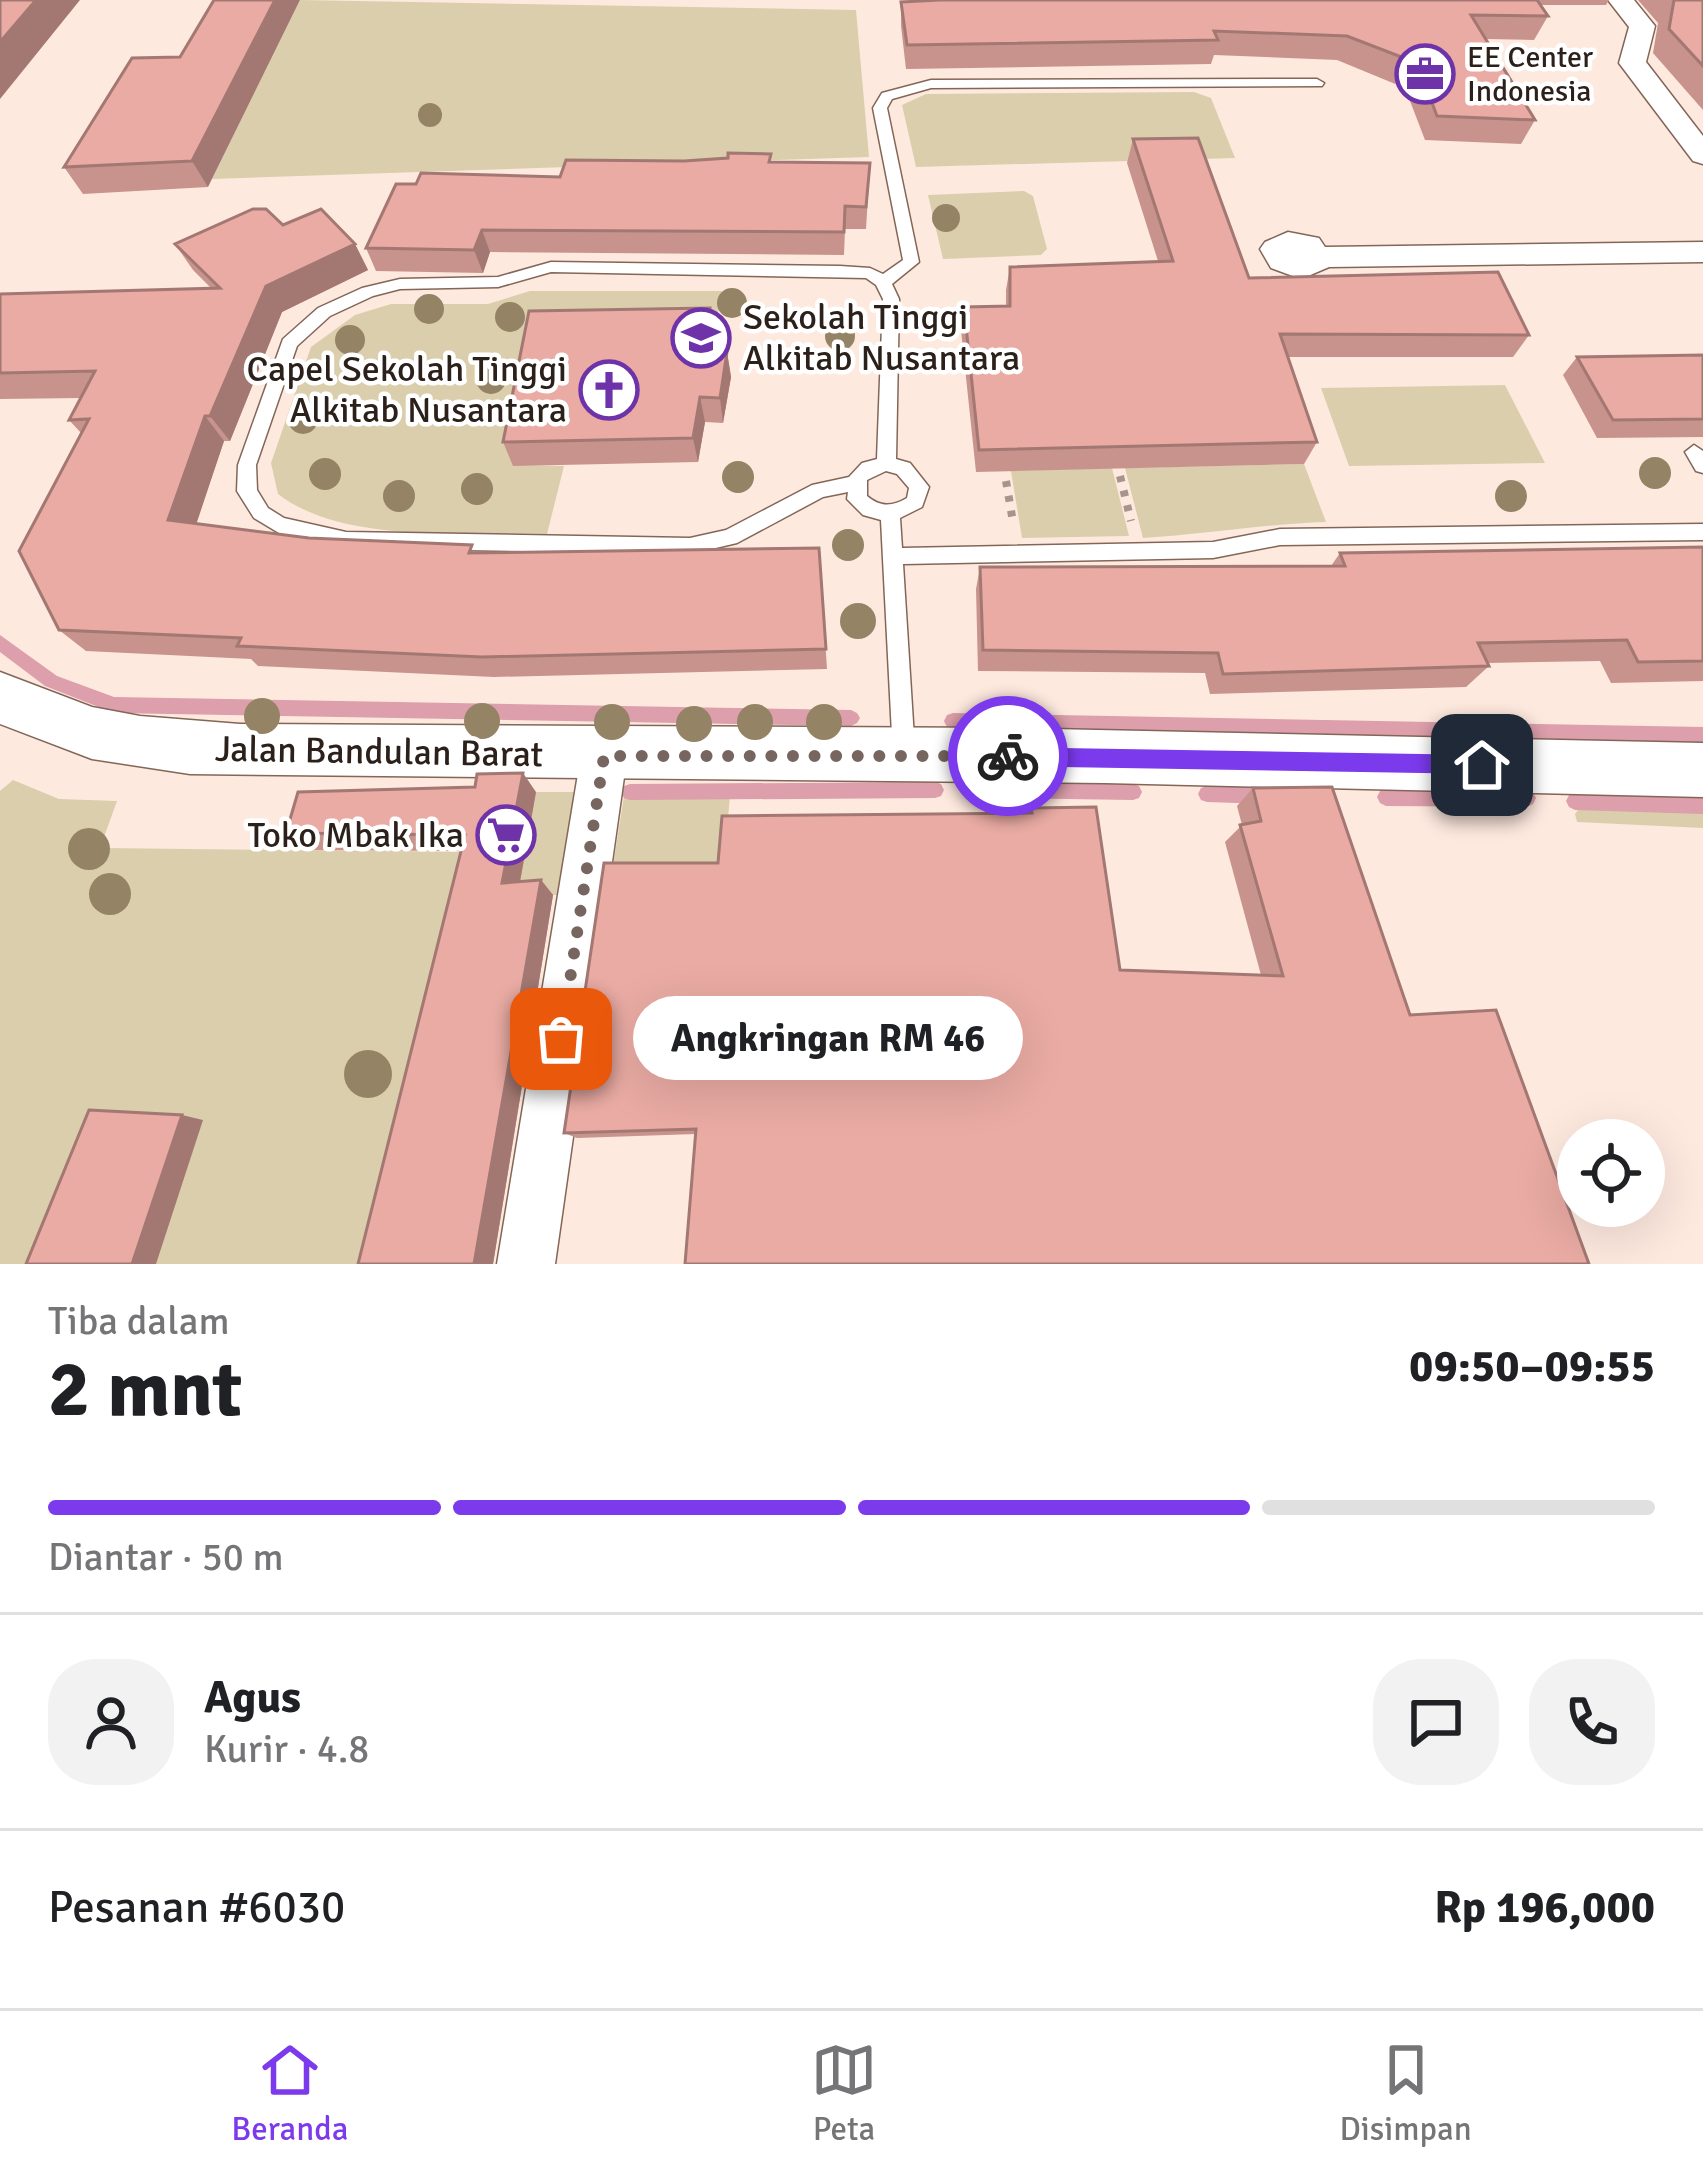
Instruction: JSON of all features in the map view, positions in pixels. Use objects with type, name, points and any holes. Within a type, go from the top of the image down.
[{"type":"street","points":[[1622,0],[1642,26],[1632,63],[1703,155]]},
{"type":"street","points":[[1318,257],[1703,252]]},
{"type":"street","name":"Jalan Bandulan Barat","points":[[0,697],[32,715],[96,734],[195,748],[604,756],[904,754],[1703,770]]},
{"type":"street","points":[[526,1264],[604,756]]},
{"type":"lane","points":[[883,282],[911,262],[880,108],[899,89],[931,84],[1317,83]]},
{"type":"lane","points":[[855,483],[862,505],[890,513],[915,502],[919,487],[904,468],[886,464],[869,468],[855,483],[819,490],[730,537],[690,546],[346,540],[280,525],[261,513],[247,491],[247,465],[289,343],[324,312],[400,284],[497,282],[550,267],[870,274],[883,282],[891,299],[886,464]]},
{"type":"lane","points":[[890,513],[904,754]]},
{"type":"lane","points":[[894,556],[1213,550],[1280,537],[1703,532]]},
{"type":"shaded area","points":[[300,0],[856,10],[869,157],[212,179]]},
{"type":"shaded area","points":[[1194,92],[1211,98],[1235,158],[916,167],[902,105],[926,94]]},
{"type":"shaded area","points":[[1024,191],[1033,196],[1047,249],[1041,255],[943,259],[928,195]]},
{"type":"shaded area","points":[[530,291],[722,291],[714,334],[538,337],[513,465],[564,466],[547,534],[371,528],[305,510],[278,494],[271,463],[311,347],[355,315],[391,304],[488,304]]},
{"type":"shaded area","points":[[1505,385],[1545,463],[1349,466],[1321,388]]},
{"type":"shaded area","points":[[1304,464],[1326,522],[1143,538],[1125,468]]},
{"type":"shaded area","points":[[1112,468],[1129,536],[1022,538],[1011,471]]},
{"type":"shaded area","points":[[13,780],[59,799],[117,801],[100,848],[480,852],[381,1264],[0,1264],[0,791]]},
{"type":"shaded area","points":[[536,792],[579,792],[563,895],[517,895]]},
{"type":"shaded area","points":[[730,795],[723,879],[611,879],[624,796]]},
{"type":"shaded area","points":[[1582,805],[1703,808],[1703,828],[1577,822],[1575,814]]},
{"type":"building","points":[[0,0],[36,0],[0,42]]},
{"type":"building","points":[[214,0],[275,0],[192,161],[64,167],[132,58],[180,57]]},
{"type":"building","points":[[1537,0],[1548,16],[1471,15],[1535,120],[1437,116],[1417,63],[1347,36],[1214,31],[1218,40],[907,45],[901,2]]},
{"type":"building","points":[[1674,0],[1703,0],[1703,66],[1669,29]]},
{"type":"building","points":[[1198,138],[1249,278],[1498,272],[1529,335],[1280,334],[1317,442],[979,450],[964,307],[1010,306],[1010,267],[1173,261],[1133,139]]},
{"type":"building","points":[[728,153],[771,154],[769,162],[870,163],[866,207],[845,206],[844,232],[482,230],[474,250],[366,248],[396,184],[416,184],[421,173],[560,177],[566,160],[684,161],[728,158]]},
{"type":"building","points":[[253,209],[266,209],[283,225],[321,209],[355,244],[266,286],[210,416],[205,416],[168,520],[309,538],[472,545],[469,553],[819,548],[826,649],[482,657],[237,646],[241,638],[59,630],[19,551],[89,419],[69,420],[95,371],[0,373],[0,294],[220,288],[175,244]]},
{"type":"building","points":[[710,308],[707,348],[727,352],[720,398],[700,397],[693,438],[503,442],[529,311]]},
{"type":"building","points":[[1703,355],[1703,419],[1613,420],[1577,357]]},
{"type":"building","points":[[1703,547],[1703,661],[1638,662],[1627,640],[1478,643],[1489,666],[1223,674],[1218,653],[983,650],[980,567],[1345,566],[1340,553]]},
{"type":"building","points":[[523,773],[502,883],[541,880],[474,1264],[358,1264],[465,835],[286,833],[298,792],[475,787],[477,774]]},
{"type":"building","points":[[1332,787],[1410,1015],[1496,1010],[1557,1177],[1557,1227],[1575,1227],[1589,1264],[685,1264],[696,1129],[564,1133],[604,863],[718,863],[722,816],[1032,813],[1031,808],[1096,807],[1120,970],[1283,976],[1240,825],[1261,821],[1253,788]]},
{"type":"building","points":[[89,1110],[182,1115],[132,1264],[26,1264]]},
{"type":"waterway","points":[[0,642],[51,681],[114,705],[851,718]]},
{"type":"waterway","points":[[953,721],[1703,735]]},
{"type":"waterway","points":[[630,792],[935,790]]},
{"type":"waterway","points":[[992,790],[1133,792]]},
{"type":"waterway","points":[[1207,794],[1266,795]]},
{"type":"waterway","points":[[1386,797],[1527,798]]},
{"type":"waterway","points":[[1575,801],[1703,805]]},
{"type":"way so far","points":[[561,1039],[604,756],[1008,756]]},
{"type":"place","name":"EE Center Indonesia","points":[[1425,74]]},
{"type":"place","name":"Sekolah Tinggi Alkitab Nusantara","points":[[701,338]]},
{"type":"place","name":"Capel Sekolah Tinggi Alkitab Nusantara","points":[[609,390]]},
{"type":"place","name":"Toko Mbak Ika","points":[[506,835]]},
{"type":"place","name":"Angkringan RM 46","points":[[561,1039]]},
{"type":"route","points":[[1008,756],[1482,765]]}]
